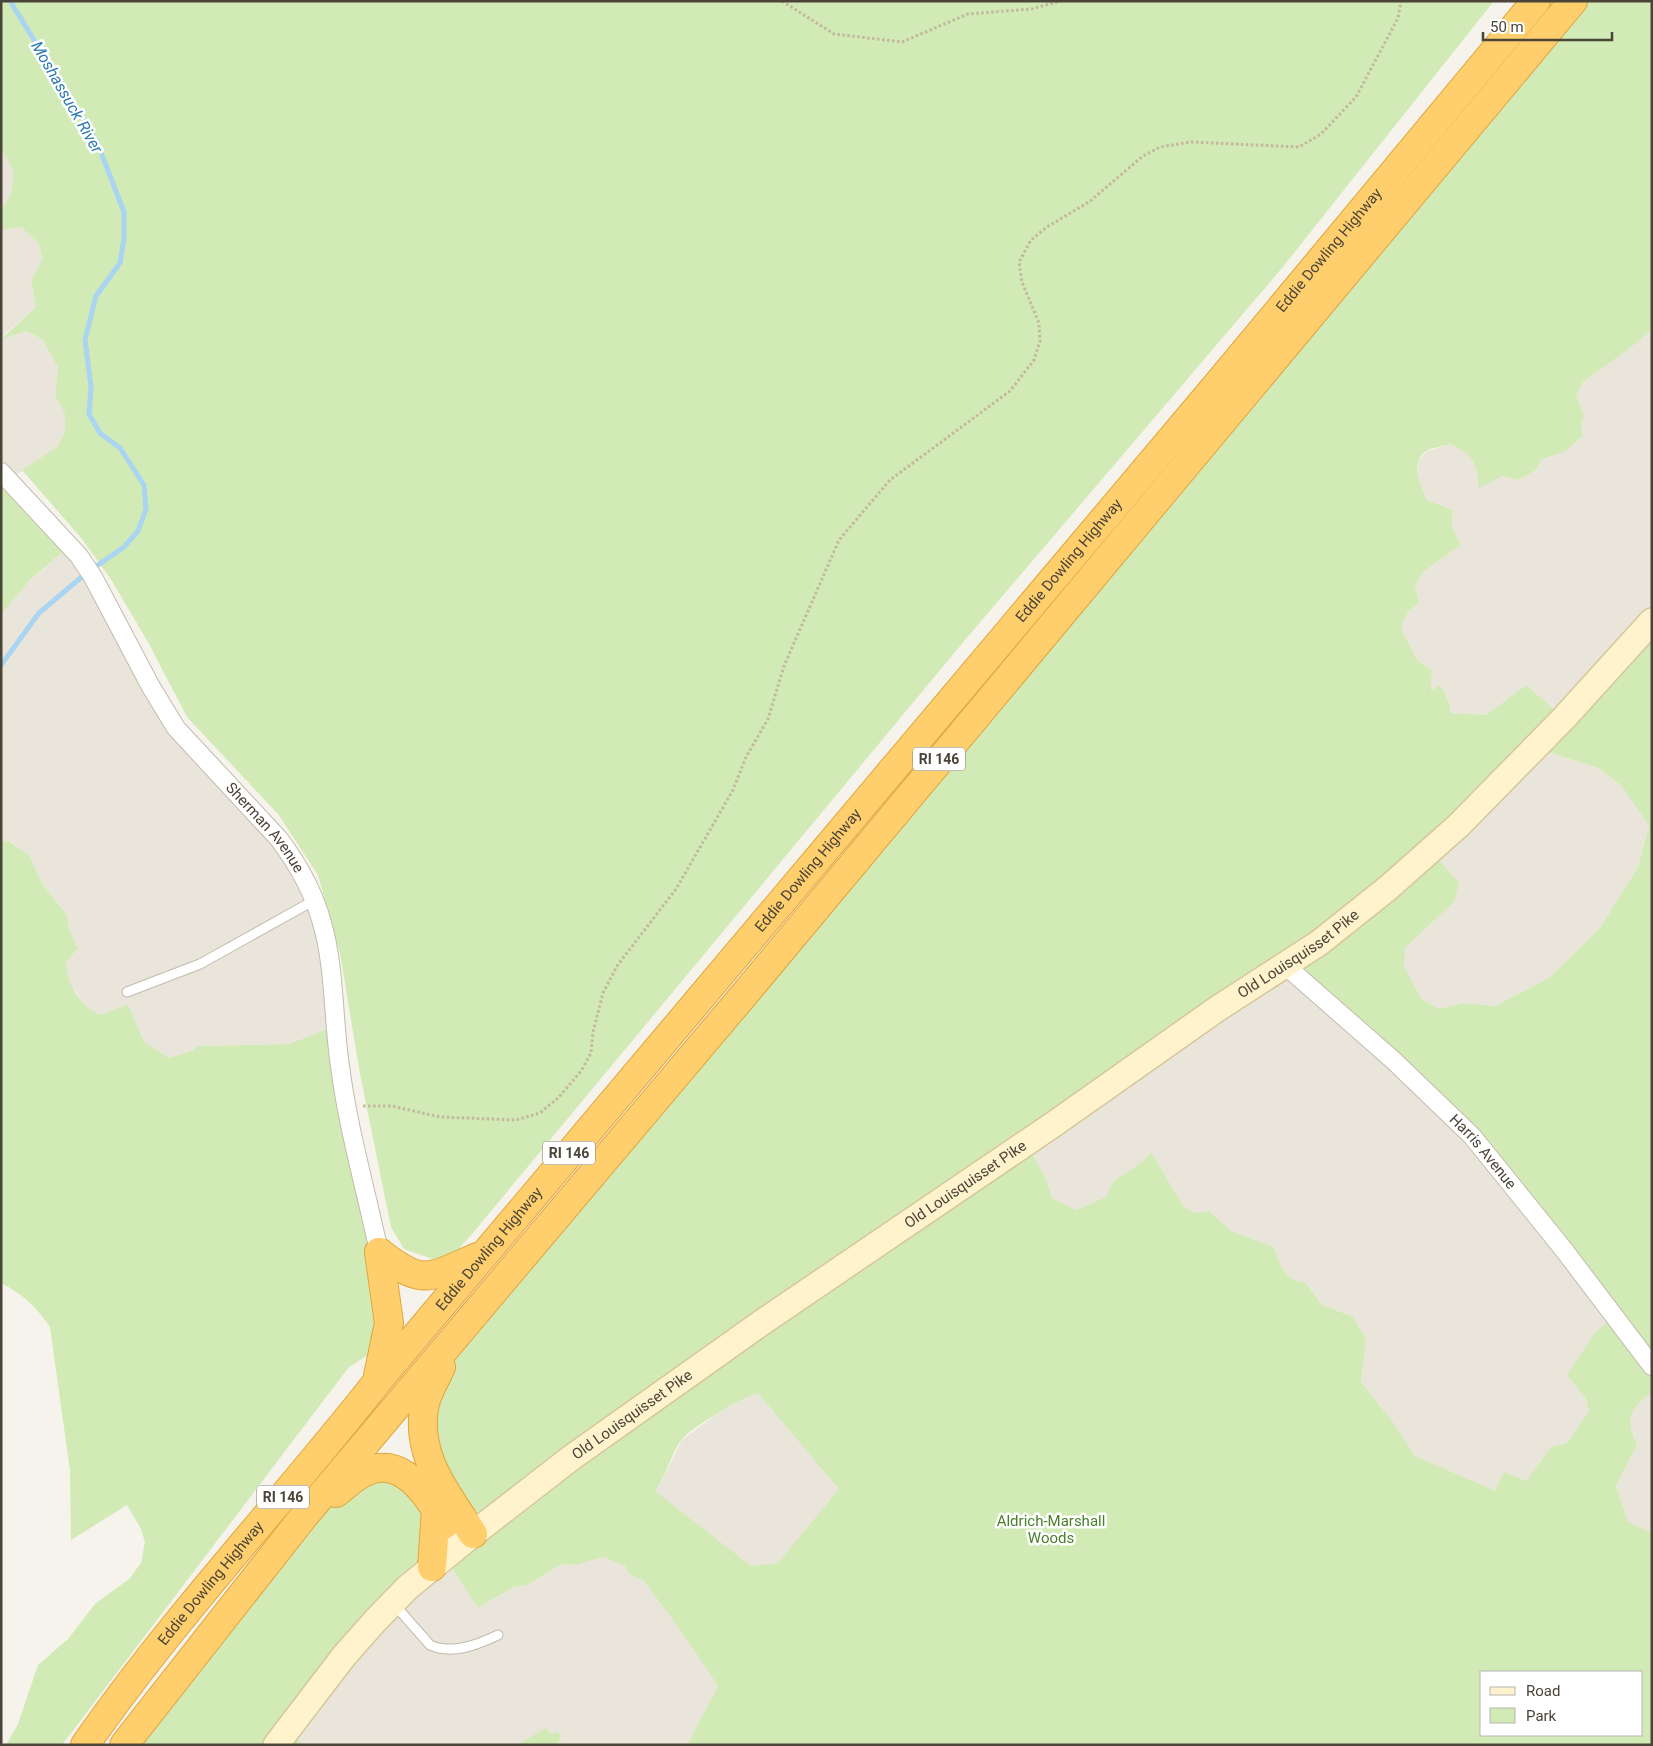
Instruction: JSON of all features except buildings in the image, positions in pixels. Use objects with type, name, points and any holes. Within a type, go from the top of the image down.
[{"type":"highway","name":"Eddie Dowling Highway","points":[[85,1745],[212,1579],[313,1463],[377,1382],[485,1253],[1228,373],[1536,1]]},
{"type":"highway","name":"Eddie Dowling Highway","points":[[124,1745],[304,1516],[741,998],[1573,1]]},
{"type":"highway","points":[[379,1252],[400,1268],[416,1276],[428,1277],[485,1253]]},
{"type":"highway","points":[[377,1382],[389,1322],[379,1252]]},
{"type":"highway","points":[[455,1335],[425,1401],[422,1436],[428,1459],[465,1540]]},
{"type":"highway","points":[[304,1516],[362,1473],[380,1468],[396,1470],[409,1477],[422,1488],[436,1510],[465,1540]]},
{"type":"highway","points":[[432,1567],[436,1510]]},
{"type":"street","name":"Sherman Avenue","points":[[1,472],[79,556],[93,577],[151,687],[176,728],[292,856],[322,922],[327,946],[340,1067],[379,1252]]},
{"type":"street","name":"Old Louisquisset Pike","points":[[276,1745],[344,1656],[393,1603],[465,1540],[578,1453],[764,1321],[1054,1124],[1217,1009],[1286,966],[1319,943],[1388,888],[1453,830],[1564,718],[1652,621]]},
{"type":"street","name":"Harris Avenue","points":[[1286,966],[1393,1060],[1472,1136],[1564,1250],[1652,1366]]},
{"type":"lane","points":[[127,992],[200,964],[313,901]]},
{"type":"lane","points":[[393,1603],[430,1646],[438,1649],[453,1650],[478,1644],[498,1635]]},
{"type":"path","points":[[782,1],[834,34],[902,42],[968,14],[1031,9],[1061,1]]},
{"type":"path","points":[[347,1106],[392,1106],[440,1117],[516,1120],[540,1112],[559,1097],[580,1072],[592,1053],[594,1032],[603,993],[617,966],[676,889],[733,790],[746,757],[768,720],[784,666],[839,540],[890,480],[1010,392],[1034,360],[1040,341],[1039,323],[1022,282],[1019,262],[1032,240],[1047,227],[1089,202],[1143,156],[1160,147],[1190,142],[1299,147],[1321,134],[1356,97],[1398,18],[1401,1]]},
{"type":"shaded area","points":[[1,149],[12,164],[15,181],[6,206],[1,209]]},
{"type":"shaded area","points":[[21,227],[39,244],[42,260],[31,281],[36,307],[1,337],[1,230]]},
{"type":"shaded area","points":[[1652,329],[1652,622],[1563,717],[1526,685],[1486,715],[1451,713],[1448,700],[1440,686],[1431,691],[1432,670],[1418,661],[1403,633],[1402,624],[1409,611],[1419,603],[1415,586],[1423,572],[1461,545],[1452,527],[1453,510],[1427,500],[1418,481],[1418,462],[1427,451],[1451,444],[1469,454],[1478,471],[1518,480],[1536,470],[1542,459],[1564,452],[1581,425],[1584,416],[1576,395],[1583,382],[1634,345]]},
{"type":"shaded area","points":[[27,331],[43,340],[58,368],[55,396],[65,414],[65,432],[57,447],[16,475],[1,460],[1,339]]},
{"type":"shaded area","points":[[73,543],[177,723],[273,826],[319,927],[337,1025],[289,1044],[196,1046],[194,1050],[169,1058],[144,1042],[128,1004],[101,1015],[88,1010],[67,979],[66,962],[78,948],[69,929],[67,915],[43,885],[29,855],[10,841],[1,842],[1,614],[22,588]]},
{"type":"shaded area","points":[[1551,753],[1598,768],[1621,785],[1649,826],[1638,867],[1600,928],[1549,978],[1495,1006],[1464,1003],[1439,1010],[1422,1000],[1403,967],[1405,948],[1454,902],[1432,852],[1522,771]]},
{"type":"shaded area","points":[[1284,968],[1405,1067],[1615,1315],[1568,1374],[1586,1399],[1589,1411],[1567,1443],[1551,1447],[1532,1476],[1492,1513],[1443,1499],[1393,1422],[1361,1382],[1366,1339],[1353,1317],[1321,1304],[1306,1283],[1297,1283],[1282,1272],[1272,1247],[1231,1231],[1209,1211],[1196,1213],[1184,1207],[1151,1152],[1143,1161],[1113,1182],[1106,1197],[1076,1210],[1052,1198],[1046,1179],[1026,1143]]},
{"type":"shaded area","points":[[788,1388],[867,1475],[848,1555],[676,1575],[636,1513],[662,1481],[682,1440],[721,1411],[756,1393]]},
{"type":"shaded area","points":[[1652,1392],[1652,1536],[1628,1522],[1616,1486],[1637,1445],[1631,1431],[1629,1418],[1636,1404]]},
{"type":"shaded area","points":[[603,1557],[625,1566],[629,1574],[644,1581],[718,1686],[687,1745],[557,1745],[562,1736],[551,1734],[546,1729],[517,1745],[305,1745],[287,1732],[446,1559],[478,1608],[514,1587],[527,1585],[563,1564],[576,1565]]},
{"type":"green space","points":[[1,1],[1494,1],[1282,268],[965,640],[472,1234],[453,1255],[432,1259],[404,1249],[391,1227],[360,1074],[340,953],[318,875],[278,814],[187,717],[149,644],[112,581],[82,539],[22,470],[57,447],[65,432],[65,414],[55,396],[58,368],[43,340],[27,331],[1,339],[36,307],[31,281],[42,259],[39,244],[21,227],[1,230],[1,209],[10,195],[13,171],[1,149]]},
{"type":"green space","name":"Aldrich-Marshall Woods","points":[[1585,1],[1652,1],[1652,329],[1634,345],[1583,382],[1576,395],[1584,416],[1581,425],[1583,436],[1564,452],[1542,459],[1536,470],[1518,480],[1502,476],[1479,488],[1477,472],[1469,456],[1451,444],[1428,450],[1422,455],[1417,467],[1424,494],[1427,500],[1453,510],[1452,527],[1461,545],[1423,572],[1415,586],[1419,603],[1409,611],[1402,624],[1403,633],[1418,661],[1432,670],[1431,691],[1440,685],[1448,700],[1451,713],[1486,715],[1526,685],[1563,717],[1652,622],[1652,1392],[1638,1404],[1631,1415],[1631,1428],[1637,1445],[1616,1486],[1628,1522],[1652,1533],[1652,1745],[687,1745],[718,1686],[644,1581],[629,1574],[625,1566],[603,1557],[576,1565],[562,1564],[527,1585],[514,1587],[478,1608],[446,1559],[287,1732],[305,1745],[126,1745],[348,1485],[402,1473],[450,1552],[492,1515],[479,1513],[459,1499],[434,1434],[441,1379],[469,1332]],"holes":[[[1551,753],[1598,768],[1621,785],[1649,826],[1638,867],[1600,928],[1549,978],[1495,1006],[1464,1003],[1439,1009],[1422,1000],[1404,967],[1405,948],[1454,902],[1459,883],[1432,852],[1521,771]],[[1292,973],[1483,1141],[1615,1315],[1594,1334],[1567,1375],[1586,1399],[1589,1411],[1567,1443],[1551,1447],[1526,1481],[1504,1472],[1495,1491],[1415,1456],[1393,1422],[1361,1382],[1366,1339],[1353,1317],[1321,1304],[1306,1283],[1299,1282],[1288,1276],[1281,1266],[1273,1247],[1231,1231],[1209,1211],[1196,1213],[1184,1207],[1151,1152],[1143,1161],[1113,1182],[1106,1197],[1076,1210],[1052,1198],[1046,1179],[1026,1143]],[[758,1393],[839,1489],[778,1563],[751,1566],[655,1491],[675,1451],[688,1433],[730,1406]]]},
{"type":"green space","points":[[1,479],[64,551],[30,580],[1,614]]},
{"type":"green space","points":[[9,841],[29,855],[43,885],[67,915],[69,929],[78,948],[66,962],[67,970],[72,986],[81,1001],[101,1015],[128,1004],[144,1042],[169,1058],[194,1050],[196,1046],[289,1044],[337,1025],[379,1216],[384,1230],[390,1341],[349,1367],[62,1745],[6,1745],[18,1724],[38,1665],[68,1639],[95,1604],[129,1579],[141,1563],[145,1542],[141,1529],[127,1505],[71,1540],[70,1471],[50,1327],[29,1302],[16,1291],[1,1283],[1,842]]},
{"type":"green space","points":[[546,1728],[551,1734],[557,1732],[562,1736],[557,1745],[517,1745]]},
{"type":"waterway","name":"Moshassuck River","points":[[10,1],[97,142],[124,212],[124,239],[120,263],[96,296],[85,340],[91,387],[89,414],[100,433],[120,448],[144,485],[146,509],[138,531],[124,547],[98,565]]},
{"type":"waterway","name":"Moshassuck River","points":[[1,665],[39,613],[84,575]]}]
